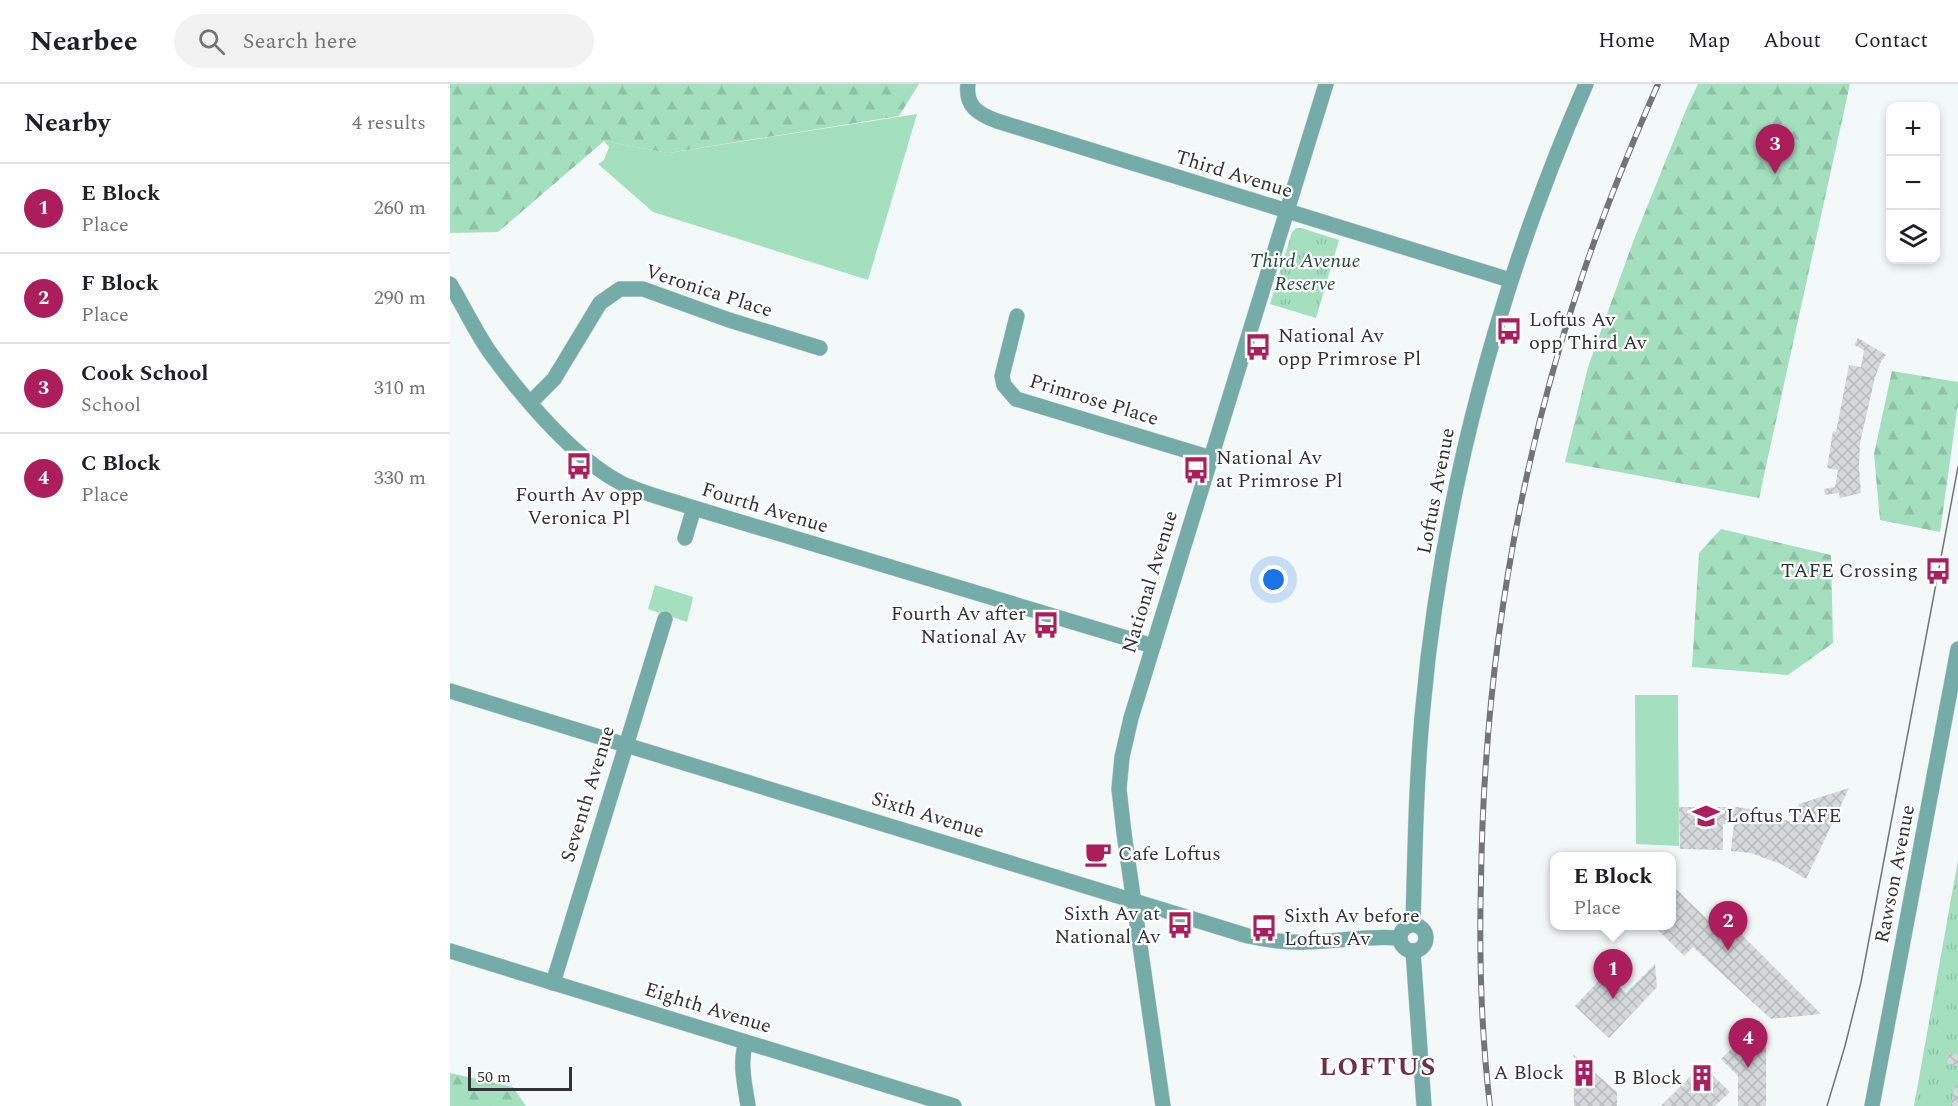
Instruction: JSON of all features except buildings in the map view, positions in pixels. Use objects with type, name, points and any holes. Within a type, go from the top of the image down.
[{"type":"street","name":"Third Avenue","points":[[968,84],[970,104],[981,116],[1510,280]]},
{"type":"street","name":"National Avenue","points":[[1163,1106],[1119,789],[1122,757],[1153,646],[1326,84]]},
{"type":"street","name":"Loftus Avenue","points":[[1413,924],[1417,789],[1423,706],[1437,593],[1472,418],[1510,280],[1544,186],[1586,84]]},
{"type":"street","name":"Fourth Avenue","points":[[450,284],[494,357],[531,402],[573,448],[596,467],[622,483],[694,508],[1153,646]]},
{"type":"street","name":"Veronica Place","points":[[531,402],[554,379],[600,303],[620,289],[653,292],[729,320],[820,348]]},
{"type":"street","name":"Primrose Place","points":[[1017,316],[1002,376],[1004,385],[1016,399],[1211,458]]},
{"type":"street","points":[[685,538],[694,508]]},
{"type":"street","name":"Seventh Avenue","points":[[553,983],[665,619]]},
{"type":"street","name":"Rawson Avenue","points":[[1872,1106],[1958,649]]},
{"type":"street","name":"Sixth Avenue","points":[[450,691],[1248,936],[1276,942],[1399,938]]},
{"type":"street","points":[[1413,924],[1421,927],[1426,938],[1420,948],[1413,951],[1403,947],[1399,938],[1405,927],[1413,924]]},
{"type":"street","name":"Eighth Avenue","points":[[450,951],[954,1106]]},
{"type":"street","points":[[1413,951],[1424,1106]]},
{"type":"street","points":[[747,1042],[743,1051],[743,1067],[748,1106]]},
{"type":"green space","points":[[450,84],[919,84],[899,116],[668,153],[604,141],[498,232],[450,233]]},
{"type":"green space","points":[[1698,84],[1850,84],[1759,498],[1565,462],[1588,367],[1633,242]]},
{"type":"green space","points":[[917,114],[868,280],[653,212],[598,164],[604,160],[609,147],[604,141],[668,153]]},
{"type":"green space","name":"Third Avenue Reserve","points":[[1296,228],[1339,240],[1316,318],[1270,304],[1292,232]]},
{"type":"green space","points":[[1892,371],[1958,382],[1958,404],[1940,532],[1880,520],[1874,454]]},
{"type":"green space","points":[[1721,529],[1831,555],[1833,643],[1788,675],[1692,667],[1699,553]]},
{"type":"green space","points":[[655,585],[693,597],[687,622],[648,609]]},
{"type":"green space","points":[[1635,695],[1678,695],[1679,846],[1636,844]]},
{"type":"green space","points":[[1958,860],[1958,1106],[1914,1106]]},
{"type":"green space","points":[[450,1073],[513,1087],[526,1106],[450,1106]]},
{"type":"tram line","points":[[1827,1106],[1861,982],[1958,467]]},
{"type":"railway","points":[[1490,1106],[1481,965],[1483,804],[1497,651],[1508,576],[1538,426],[1558,353],[1598,230],[1658,84]]},
{"type":"place","name":"Cook School","points":[[1775,174]]},
{"type":"place","name":"Loftus Av opp Third Av","points":[[1509,331]]},
{"type":"place","name":"National Av opp Primrose Pl","points":[[1258,347]]},
{"type":"place","name":"Fourth Av opp Veronica Pl","points":[[579,466]]},
{"type":"place","name":"National Av at Primrose Pl","points":[[1196,470]]},
{"type":"place","name":"TAFE Crossing","points":[[1938,571]]},
{"type":"place","name":"Fourth Av after National Av","points":[[1046,625]]},
{"type":"place","name":"Loftus TAFE","points":[[1706,816]]},
{"type":"place","name":"Cafe Loftus","points":[[1098,854]]},
{"type":"place","name":"Sixth Av at National Av","points":[[1180,925]]},
{"type":"place","name":"Sixth Av before Loftus Av","points":[[1264,928]]},
{"type":"place","name":"F Block","points":[[1728,951]]},
{"type":"place","name":"E Block","points":[[1613,999]]},
{"type":"place","name":"C Block","points":[[1748,1068]]},
{"type":"place","name":"A Block","points":[[1584,1073]]},
{"type":"place","name":"B Block","points":[[1702,1078]]},
{"type":"district","name":"LOFTUS","points":[[1378,1067]]}]
